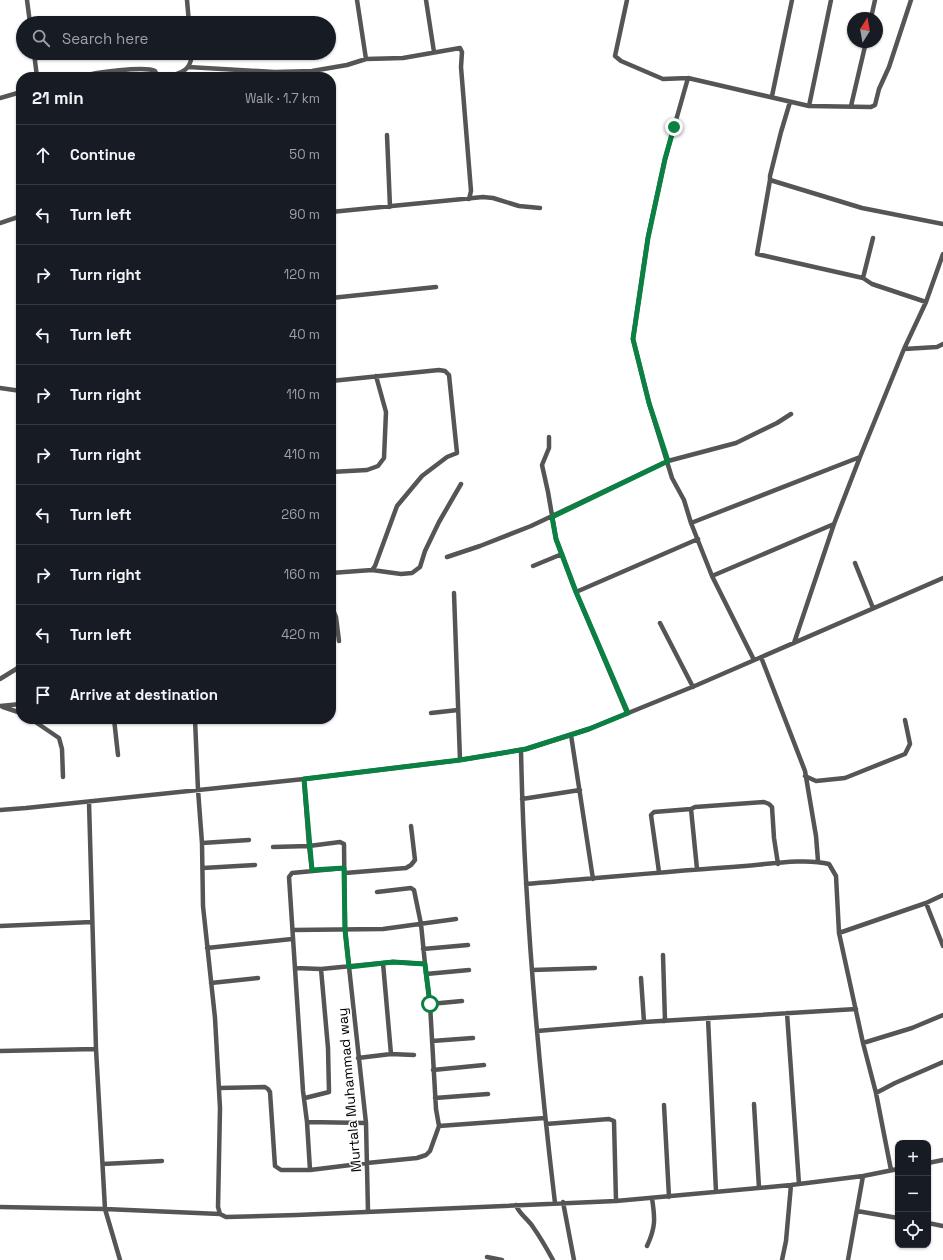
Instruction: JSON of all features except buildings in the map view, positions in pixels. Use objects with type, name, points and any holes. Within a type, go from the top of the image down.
[{"type":"street","points":[[27,0],[29,16]]},
{"type":"street","points":[[187,0],[188,16]]},
{"type":"street","points":[[357,0],[366,59]]},
{"type":"street","points":[[426,0],[434,52]]},
{"type":"street","points":[[627,0],[615,56],[626,64],[663,78],[688,78],[772,96],[809,106],[871,107],[875,105],[879,89],[889,67],[905,20],[910,0]]},
{"type":"street","points":[[772,96],[792,0]]},
{"type":"street","points":[[809,106],[831,0]]},
{"type":"street","points":[[872,12],[875,0]]},
{"type":"street","points":[[307,72],[347,65],[366,59],[403,58],[460,48],[462,52],[461,67],[471,190],[469,199]]},
{"type":"street","points":[[851,106],[865,48]]},
{"type":"street","points":[[35,60],[37,72]]},
{"type":"street","points":[[182,72],[188,67],[192,60]]},
{"type":"street","points":[[188,67],[275,72]]},
{"type":"street","points":[[109,72],[147,69],[156,72]]},
{"type":"street","points":[[688,78],[665,159],[648,238],[633,339],[649,403],[672,478],[684,500],[691,523],[712,576],[754,660]]},
{"type":"street","points":[[0,98],[16,93]]},
{"type":"street","points":[[790,102],[770,176],[757,254],[863,278],[872,284],[926,302]]},
{"type":"street","points":[[387,135],[390,207]]},
{"type":"street","points":[[770,180],[862,208],[943,224]]},
{"type":"street","points":[[336,212],[483,197],[492,198],[518,206],[540,208]]},
{"type":"street","points":[[0,223],[16,218]]},
{"type":"street","points":[[863,278],[873,238]]},
{"type":"street","points":[[794,643],[834,524],[904,348],[926,302],[943,254]]},
{"type":"street","points":[[336,297],[436,287]]},
{"type":"street","points":[[904,348],[937,346],[943,344]]},
{"type":"street","points":[[336,380],[439,370],[447,372],[449,375],[457,452],[454,455],[447,457],[422,476],[397,506],[375,566],[372,570]]},
{"type":"street","points":[[336,472],[367,470],[378,466],[384,458],[386,412],[376,376]]},
{"type":"street","points":[[0,388],[16,390]]},
{"type":"street","points":[[447,557],[480,546],[552,517],[668,461],[736,443],[777,423],[791,414]]},
{"type":"street","points":[[549,437],[549,448],[542,465],[556,539],[576,592],[628,713]]},
{"type":"street","points":[[691,523],[860,457]]},
{"type":"street","points":[[336,573],[372,570],[401,574],[412,573],[420,567],[425,551],[439,522],[461,484]]},
{"type":"street","points":[[712,576],[834,524]]},
{"type":"street","points":[[576,592],[698,539]]},
{"type":"street","points":[[533,566],[562,554]]},
{"type":"street","points":[[855,563],[873,608]]},
{"type":"street","points":[[0,810],[304,779],[460,760],[521,750],[589,729],[693,687],[943,578]]},
{"type":"street","points":[[454,593],[460,760]]},
{"type":"street","points":[[336,617],[339,641]]},
{"type":"street","points":[[660,623],[693,687]]},
{"type":"street","points":[[761,657],[806,776],[816,836],[818,861]]},
{"type":"street","points":[[0,679],[16,669]]},
{"type":"street","points":[[1,706],[16,704]]},
{"type":"street","points":[[1,706],[16,711]]},
{"type":"street","points":[[431,713],[458,710]]},
{"type":"street","points":[[806,776],[816,781],[845,778],[905,754],[910,744],[905,720]]},
{"type":"street","points":[[38,724],[59,738],[62,748],[63,777]]},
{"type":"street","points":[[115,724],[118,755]]},
{"type":"street","points":[[195,724],[202,843],[203,906],[215,1018],[219,1088],[218,1206],[220,1214]]},
{"type":"street","points":[[571,735],[593,879]]},
{"type":"street","points":[[521,750],[526,884],[532,970],[555,1203]]},
{"type":"street","points":[[304,779],[312,870]]},
{"type":"street","points":[[522,799],[580,790]]},
{"type":"street","points":[[89,802],[96,1049],[105,1209],[120,1260]]},
{"type":"street","points":[[659,872],[651,815],[654,812],[691,809],[695,807],[764,802],[772,807],[774,838],[778,864]]},
{"type":"street","points":[[691,809],[697,869]]},
{"type":"street","points":[[310,1170],[292,939],[293,930],[289,875],[292,873],[312,870],[345,871],[406,868],[415,860],[411,826]]},
{"type":"street","points":[[202,843],[249,840]]},
{"type":"street","name":"Murtala Muhammad way","points":[[309,846],[321,844],[344,844],[345,930],[366,1123],[368,1212]]},
{"type":"street","points":[[273,847],[309,846]]},
{"type":"street","points":[[526,884],[697,869],[818,861],[829,864],[836,876],[839,933],[863,1044],[876,1093],[891,1170]]},
{"type":"street","points":[[203,868],[255,864]]},
{"type":"street","points":[[219,1088],[265,1087],[268,1089],[270,1092],[275,1166],[281,1170],[310,1170],[417,1158],[426,1155],[433,1144],[438,1126],[433,1070],[430,1004],[421,924],[414,890],[411,888],[377,892]]},
{"type":"street","points":[[839,933],[926,903],[943,895]]},
{"type":"street","points":[[926,903],[943,946]]},
{"type":"street","points":[[293,930],[383,929],[456,919]]},
{"type":"street","points":[[0,926],[92,922]]},
{"type":"street","points":[[207,948],[292,939]]},
{"type":"street","points":[[423,949],[468,945]]},
{"type":"street","points":[[663,955],[665,1020]]},
{"type":"street","points":[[295,968],[321,969],[384,963],[425,964]]},
{"type":"street","points":[[384,963],[392,1054]]},
{"type":"street","points":[[532,970],[595,968]]},
{"type":"street","points":[[305,1098],[329,1092],[328,1048],[321,969]]},
{"type":"street","points":[[426,974],[469,970]]},
{"type":"street","points":[[211,983],[258,978]]},
{"type":"street","points":[[641,978],[644,1022]]},
{"type":"street","points":[[430,1004],[462,1001]]},
{"type":"street","points":[[537,1031],[665,1020],[856,1009]]},
{"type":"street","points":[[787,1013],[799,1184]]},
{"type":"street","points":[[863,1044],[912,1028],[943,1015]]},
{"type":"street","points":[[708,1018],[716,1192]]},
{"type":"street","points":[[432,1041],[474,1038]]},
{"type":"street","points":[[0,1051],[96,1049]]},
{"type":"street","points":[[358,1058],[392,1054],[414,1055]]},
{"type":"street","points":[[876,1093],[943,1062]]},
{"type":"street","points":[[433,1070],[484,1065]]},
{"type":"street","points":[[435,1098],[488,1094]]},
{"type":"street","points":[[754,1104],[759,1188]]},
{"type":"street","points":[[664,1105],[669,1197]]},
{"type":"street","points":[[438,1126],[609,1119],[614,1121],[616,1201]]},
{"type":"street","points":[[307,1122],[366,1123]]},
{"type":"street","points":[[931,1162],[943,1160]]},
{"type":"street","points":[[103,1164],[162,1161]]},
{"type":"street","points":[[0,1207],[105,1209],[220,1214],[226,1217],[368,1212],[563,1202],[616,1201],[669,1197],[791,1185],[863,1176],[895,1169]]},
{"type":"street","points":[[848,1260],[863,1176]]},
{"type":"street","points":[[782,1260],[786,1242],[791,1185]]},
{"type":"street","points":[[647,1246],[653,1234],[655,1217],[652,1198]]},
{"type":"street","points":[[563,1202],[574,1260]]},
{"type":"street","points":[[516,1205],[518,1211],[533,1227],[553,1260]]},
{"type":"street","points":[[857,1211],[895,1217]]},
{"type":"street","points":[[931,1224],[943,1226]]},
{"type":"street","points":[[487,1257],[502,1260]]},
{"type":"route","points":[[430,1004],[425,964],[393,962],[349,967],[345,930],[344,868],[312,870],[304,779],[460,760],[526,749],[589,729],[628,713],[576,592],[556,539],[552,517],[668,461],[649,403],[633,339],[648,238],[665,159],[674,127]]}]
